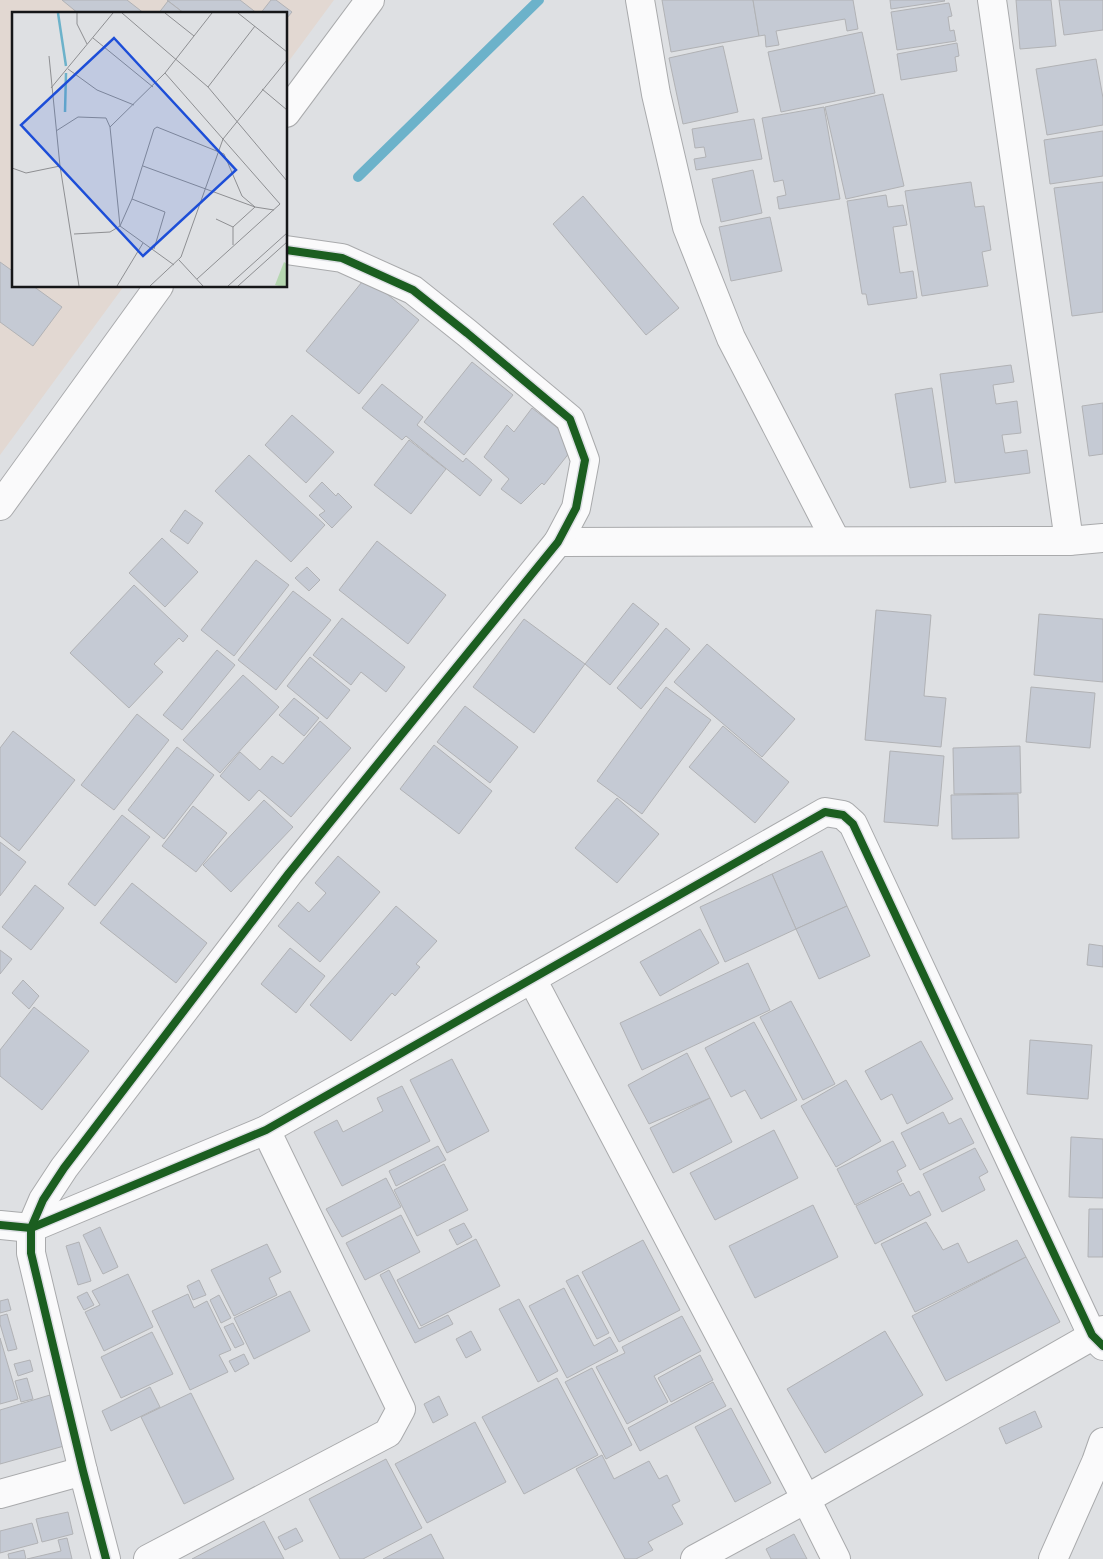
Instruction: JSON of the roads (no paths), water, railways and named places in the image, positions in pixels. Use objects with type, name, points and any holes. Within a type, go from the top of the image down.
[{"type":"street","points":[[288,110],[370,0]]},
{"type":"street","points":[[640,0],[656,94],[688,227],[731,338],[836,542]]},
{"type":"street","points":[[992,0],[1069,541]]},
{"type":"street","points":[[106,1559],[83,1471],[32,1253],[31,1228],[43,1200],[64,1168],[289,873],[558,542],[576,508],[585,460],[570,419],[412,290],[342,258],[288,250]]},
{"type":"street","points":[[4,494],[158,288]]},
{"type":"street","points":[[558,542],[1069,541],[1103,538]]},
{"type":"street","points":[[0,1225],[31,1228],[266,1130],[825,812],[843,814],[853,824],[1099,1337],[695,1559]]},
{"type":"street","points":[[532,979],[836,1559]]},
{"type":"street","points":[[148,1559],[388,1433],[401,1409],[266,1130]]},
{"type":"street","points":[[1053,1559],[1103,1442]]},
{"type":"street","points":[[0,1494],[83,1471]]},
{"type":"waterway","points":[[358,177],[539,0]]}]
